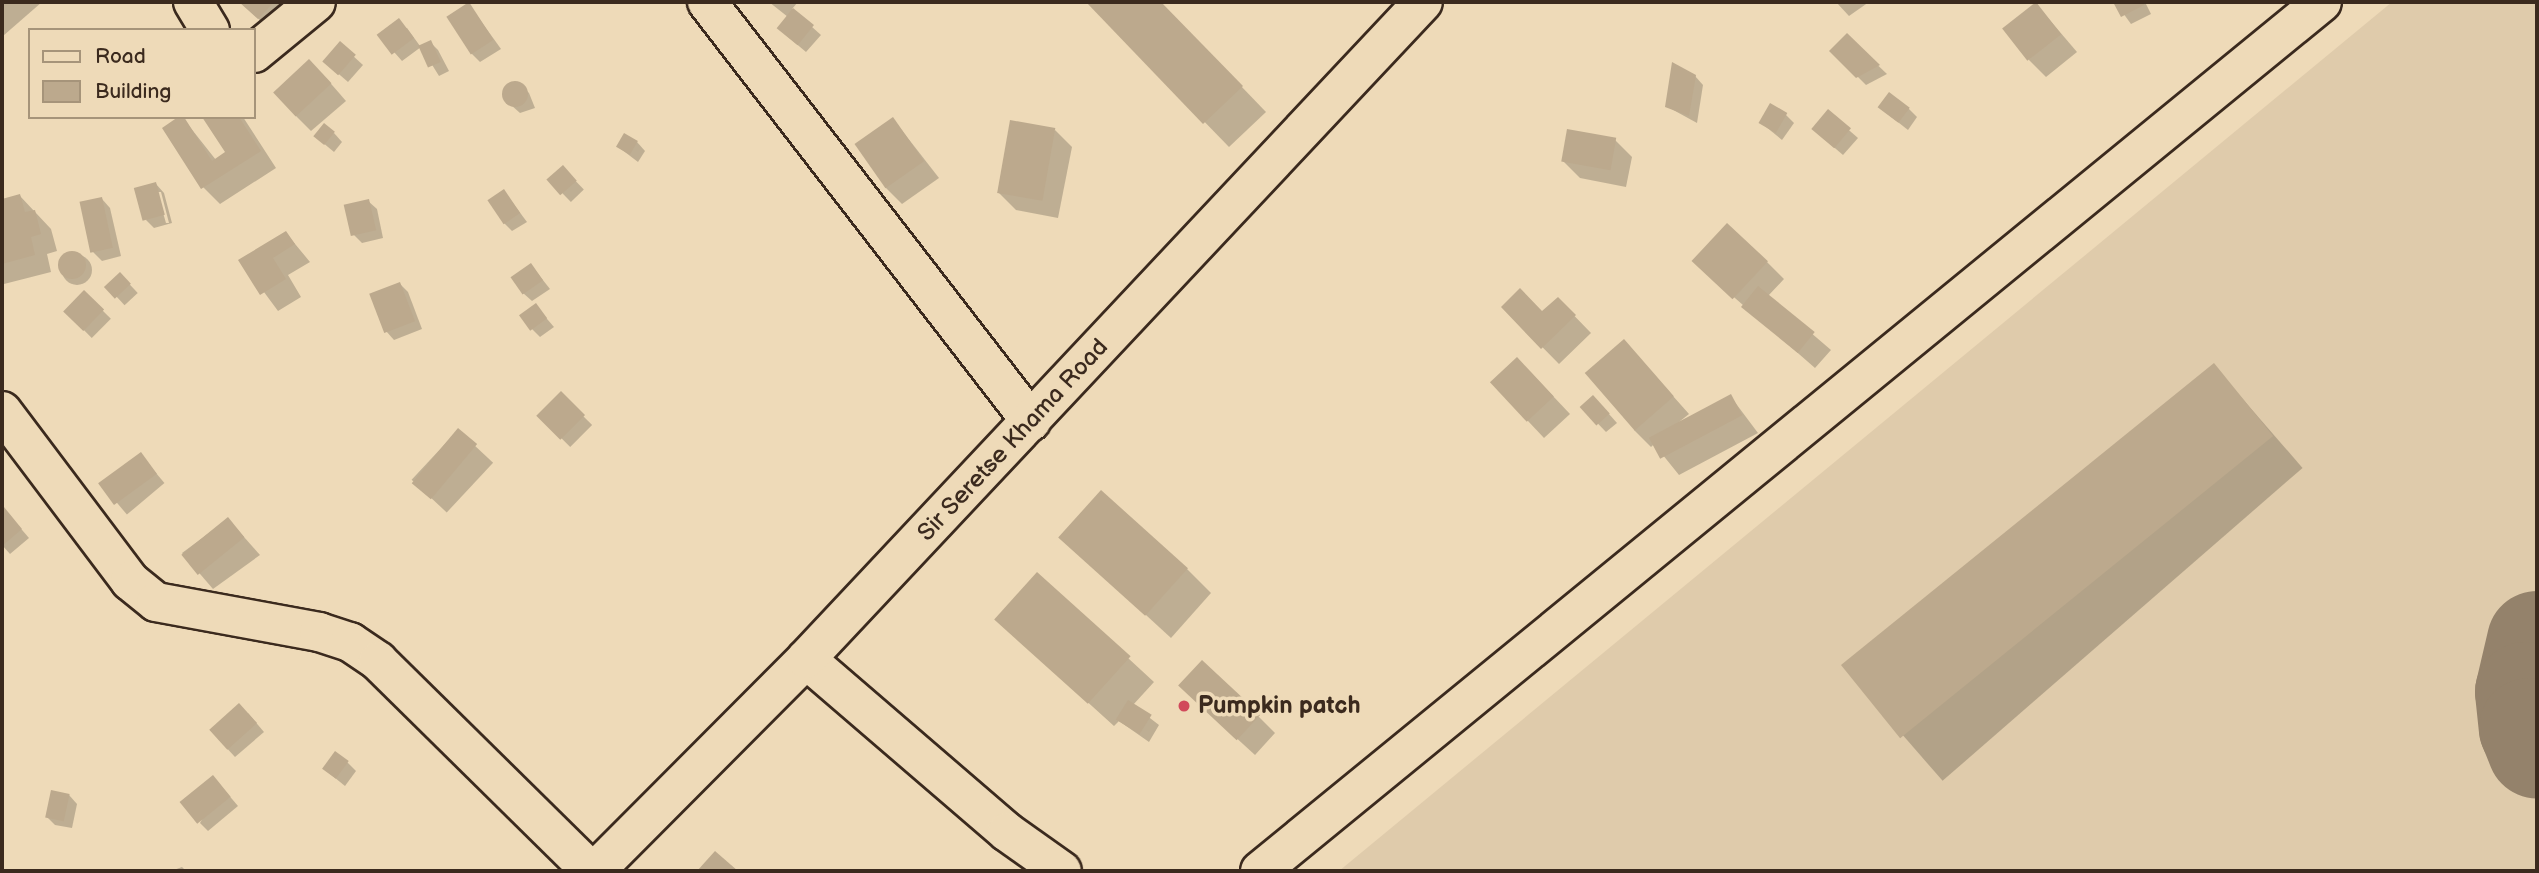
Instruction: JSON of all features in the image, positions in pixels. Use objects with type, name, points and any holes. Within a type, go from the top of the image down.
[{"type":"street","points":[[192,2],[209,28]]},
{"type":"street","points":[[256,51],[316,2]]},
{"type":"street","points":[[707,2],[1031,421]]},
{"type":"street","name":"Sir Seretse Khama Road","points":[[593,871],[806,659],[1423,2]]},
{"type":"street","points":[[1260,871],[2322,2]]},
{"type":"street","points":[[2,411],[130,581],[148,595],[188,611],[319,632],[349,642],[378,661],[593,871]]},
{"type":"street","points":[[806,659],[1007,832],[1062,871]]},
{"type":"shaded area","points":[[2392,2],[2537,2],[2537,871],[1339,871]]},
{"type":"building","points":[[239,2],[274,2],[258,19]]},
{"type":"building","points":[[469,2],[494,40],[471,54],[446,17]]},
{"type":"building","points":[[1086,2],[1161,2],[1243,86],[1203,124]]},
{"type":"building","points":[[2036,2],[2061,34],[2027,61],[2002,28]]},
{"type":"building","points":[[2113,2],[2143,2],[2144,5],[2121,17]]},
{"type":"building","points":[[793,8],[814,25],[798,45],[777,28]]},
{"type":"building","points":[[399,18],[414,38],[392,55],[377,35]]},
{"type":"building","points":[[1847,33],[1880,65],[1856,78],[1829,51]]},
{"type":"building","points":[[431,40],[441,62],[428,68],[418,46]]},
{"type":"building","points":[[340,41],[356,55],[338,75],[322,61]]},
{"type":"building","points":[[309,59],[332,83],[296,117],[273,92]]},
{"type":"building","points":[[1672,62],[1696,75],[1689,116],[1665,107]]},
{"type":"building","points":[[515,81],[524,85],[528,94],[524,103],[515,107],[506,103],[502,94],[506,85]]},
{"type":"building","points":[[1889,92],[1910,108],[1898,123],[1878,107]]},
{"type":"building","points":[[1770,103],[1787,113],[1776,133],[1758,123]]},
{"type":"building","points":[[1828,109],[1851,128],[1834,148],[1811,129]]},
{"type":"building","points":[[893,117],[924,161],[885,188],[854,144]]},
{"type":"building","points":[[175,119],[185,119],[212,161],[225,152],[203,119],[240,119],[261,151],[201,189],[162,128]]},
{"type":"building","points":[[1010,120],[1055,128],[1042,201],[997,193]]},
{"type":"building","points":[[324,123],[335,132],[324,145],[313,136]]},
{"type":"building","points":[[1567,129],[1616,138],[1611,170],[1561,161]]},
{"type":"building","points":[[624,133],[638,141],[630,155],[616,147]]},
{"type":"building","points":[[563,165],[577,181],[560,195],[546,179]]},
{"type":"building","points":[[156,182],[165,215],[143,221],[134,188]]},
{"type":"building","points":[[504,189],[520,213],[504,224],[487,200]]},
{"type":"building","points":[[20,194],[25,212],[35,210],[41,234],[31,237],[35,255],[2,264],[2,199]]},
{"type":"building","points":[[102,197],[113,248],[90,253],[80,202]]},
{"type":"building","points":[[369,199],[376,230],[351,236],[344,205]]},
{"type":"building","points":[[1727,223],[1768,261],[1732,299],[1692,261]]},
{"type":"building","points":[[286,231],[295,244],[273,258],[286,279],[260,295],[238,260]]},
{"type":"building","points":[[72,251],[82,255],[86,265],[82,275],[72,279],[62,275],[58,265],[62,255]]},
{"type":"building","points":[[531,263],[543,280],[523,295],[511,277]]},
{"type":"building","points":[[120,272],[131,284],[115,299],[104,287]]},
{"type":"building","points":[[400,282],[415,321],[384,333],[369,294]]},
{"type":"building","points":[[1758,286],[1815,332],[1798,353],[1741,307]]},
{"type":"building","points":[[1520,288],[1542,311],[1558,297],[1576,315],[1541,349],[1501,307]]},
{"type":"building","points":[[84,290],[104,309],[83,331],[63,312]]},
{"type":"building","points":[[536,303],[547,318],[530,331],[519,315]]},
{"type":"building","points":[[1624,339],[1674,396],[1635,430],[1585,373]]},
{"type":"building","points":[[1517,357],[1554,396],[1527,422],[1490,382]]},
{"type":"building","points":[[2214,363],[2273,436],[1900,738],[1841,665]]},
{"type":"building","points":[[561,391],[585,415],[560,440],[536,416]]},
{"type":"building","points":[[1731,394],[1742,415],[1660,459],[1649,438]]},
{"type":"building","points":[[1593,395],[1610,414],[1596,426],[1580,407]]},
{"type":"building","points":[[458,428],[477,444],[431,499],[412,483]]},
{"type":"building","points":[[141,452],[157,474],[114,505],[98,483]]},
{"type":"building","points":[[1101,490],[1188,568],[1145,616],[1058,538]]},
{"type":"building","points":[[4,507],[22,529],[2,546],[2,509]]},
{"type":"building","points":[[228,517],[244,537],[198,575],[181,555]]},
{"type":"building","points":[[1037,572],[1131,656],[1088,704],[994,620]]},
{"type":"building","points":[[1202,660],[1261,715],[1237,740],[1178,686]]},
{"type":"building","points":[[1128,700],[1152,715],[1140,734],[1116,720]]},
{"type":"building","points":[[239,703],[257,723],[227,750],[209,730]]},
{"type":"building","points":[[335,751],[349,761],[336,779],[322,769]]},
{"type":"building","points":[[213,775],[231,797],[197,824],[180,802]]},
{"type":"building","points":[[51,790],[70,794],[64,821],[45,817]]},
{"type":"building","points":[[715,851],[738,871],[697,871]]},
{"type":"taxiway","points":[[2537,641],[2525,692],[2529,728],[2537,748]]},
{"type":"place","name":"Pumpkin patch","points":[[1184,706]]}]
